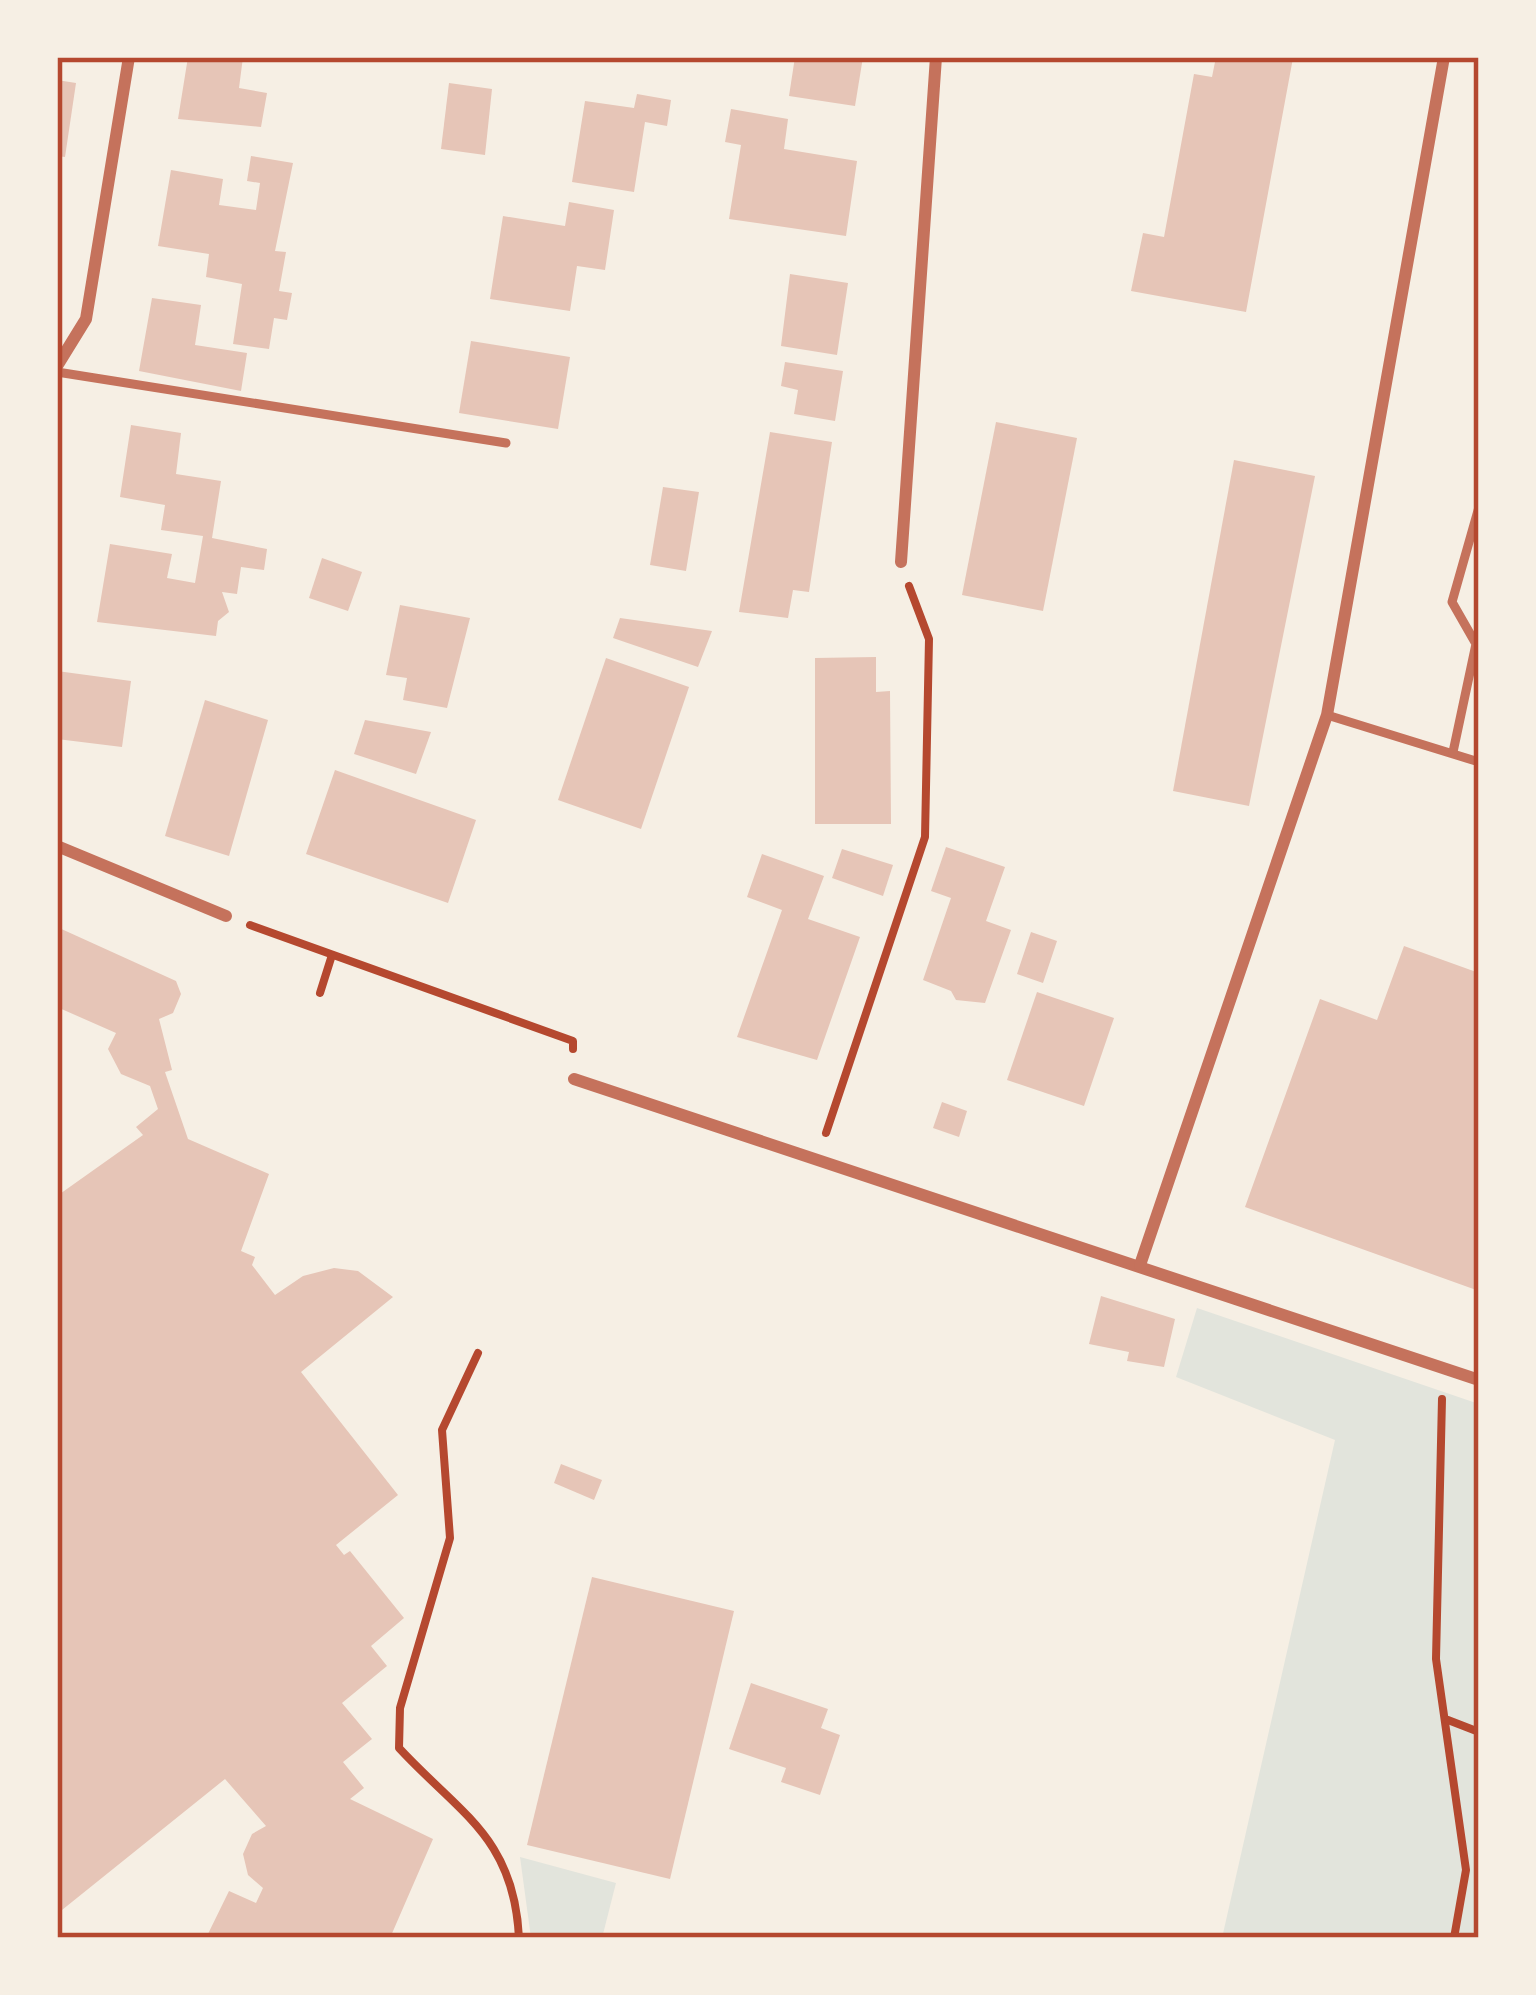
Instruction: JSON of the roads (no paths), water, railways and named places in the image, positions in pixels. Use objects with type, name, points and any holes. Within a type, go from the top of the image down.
[{"type":"street","points":[[57,369],[86,320],[130,57]]},
{"type":"street","points":[[901,562],[936,57]]},
{"type":"street","points":[[1140,1265],[1327,715],[1444,57]]},
{"type":"street","points":[[57,846],[226,916]]},
{"type":"street","points":[[574,1079],[1479,1381]]},
{"type":"lane","points":[[57,369],[506,443]]},
{"type":"lane","points":[[1454,752],[1477,644],[1452,602],[1479,507]]},
{"type":"lane","points":[[1327,715],[1479,762]]}]
